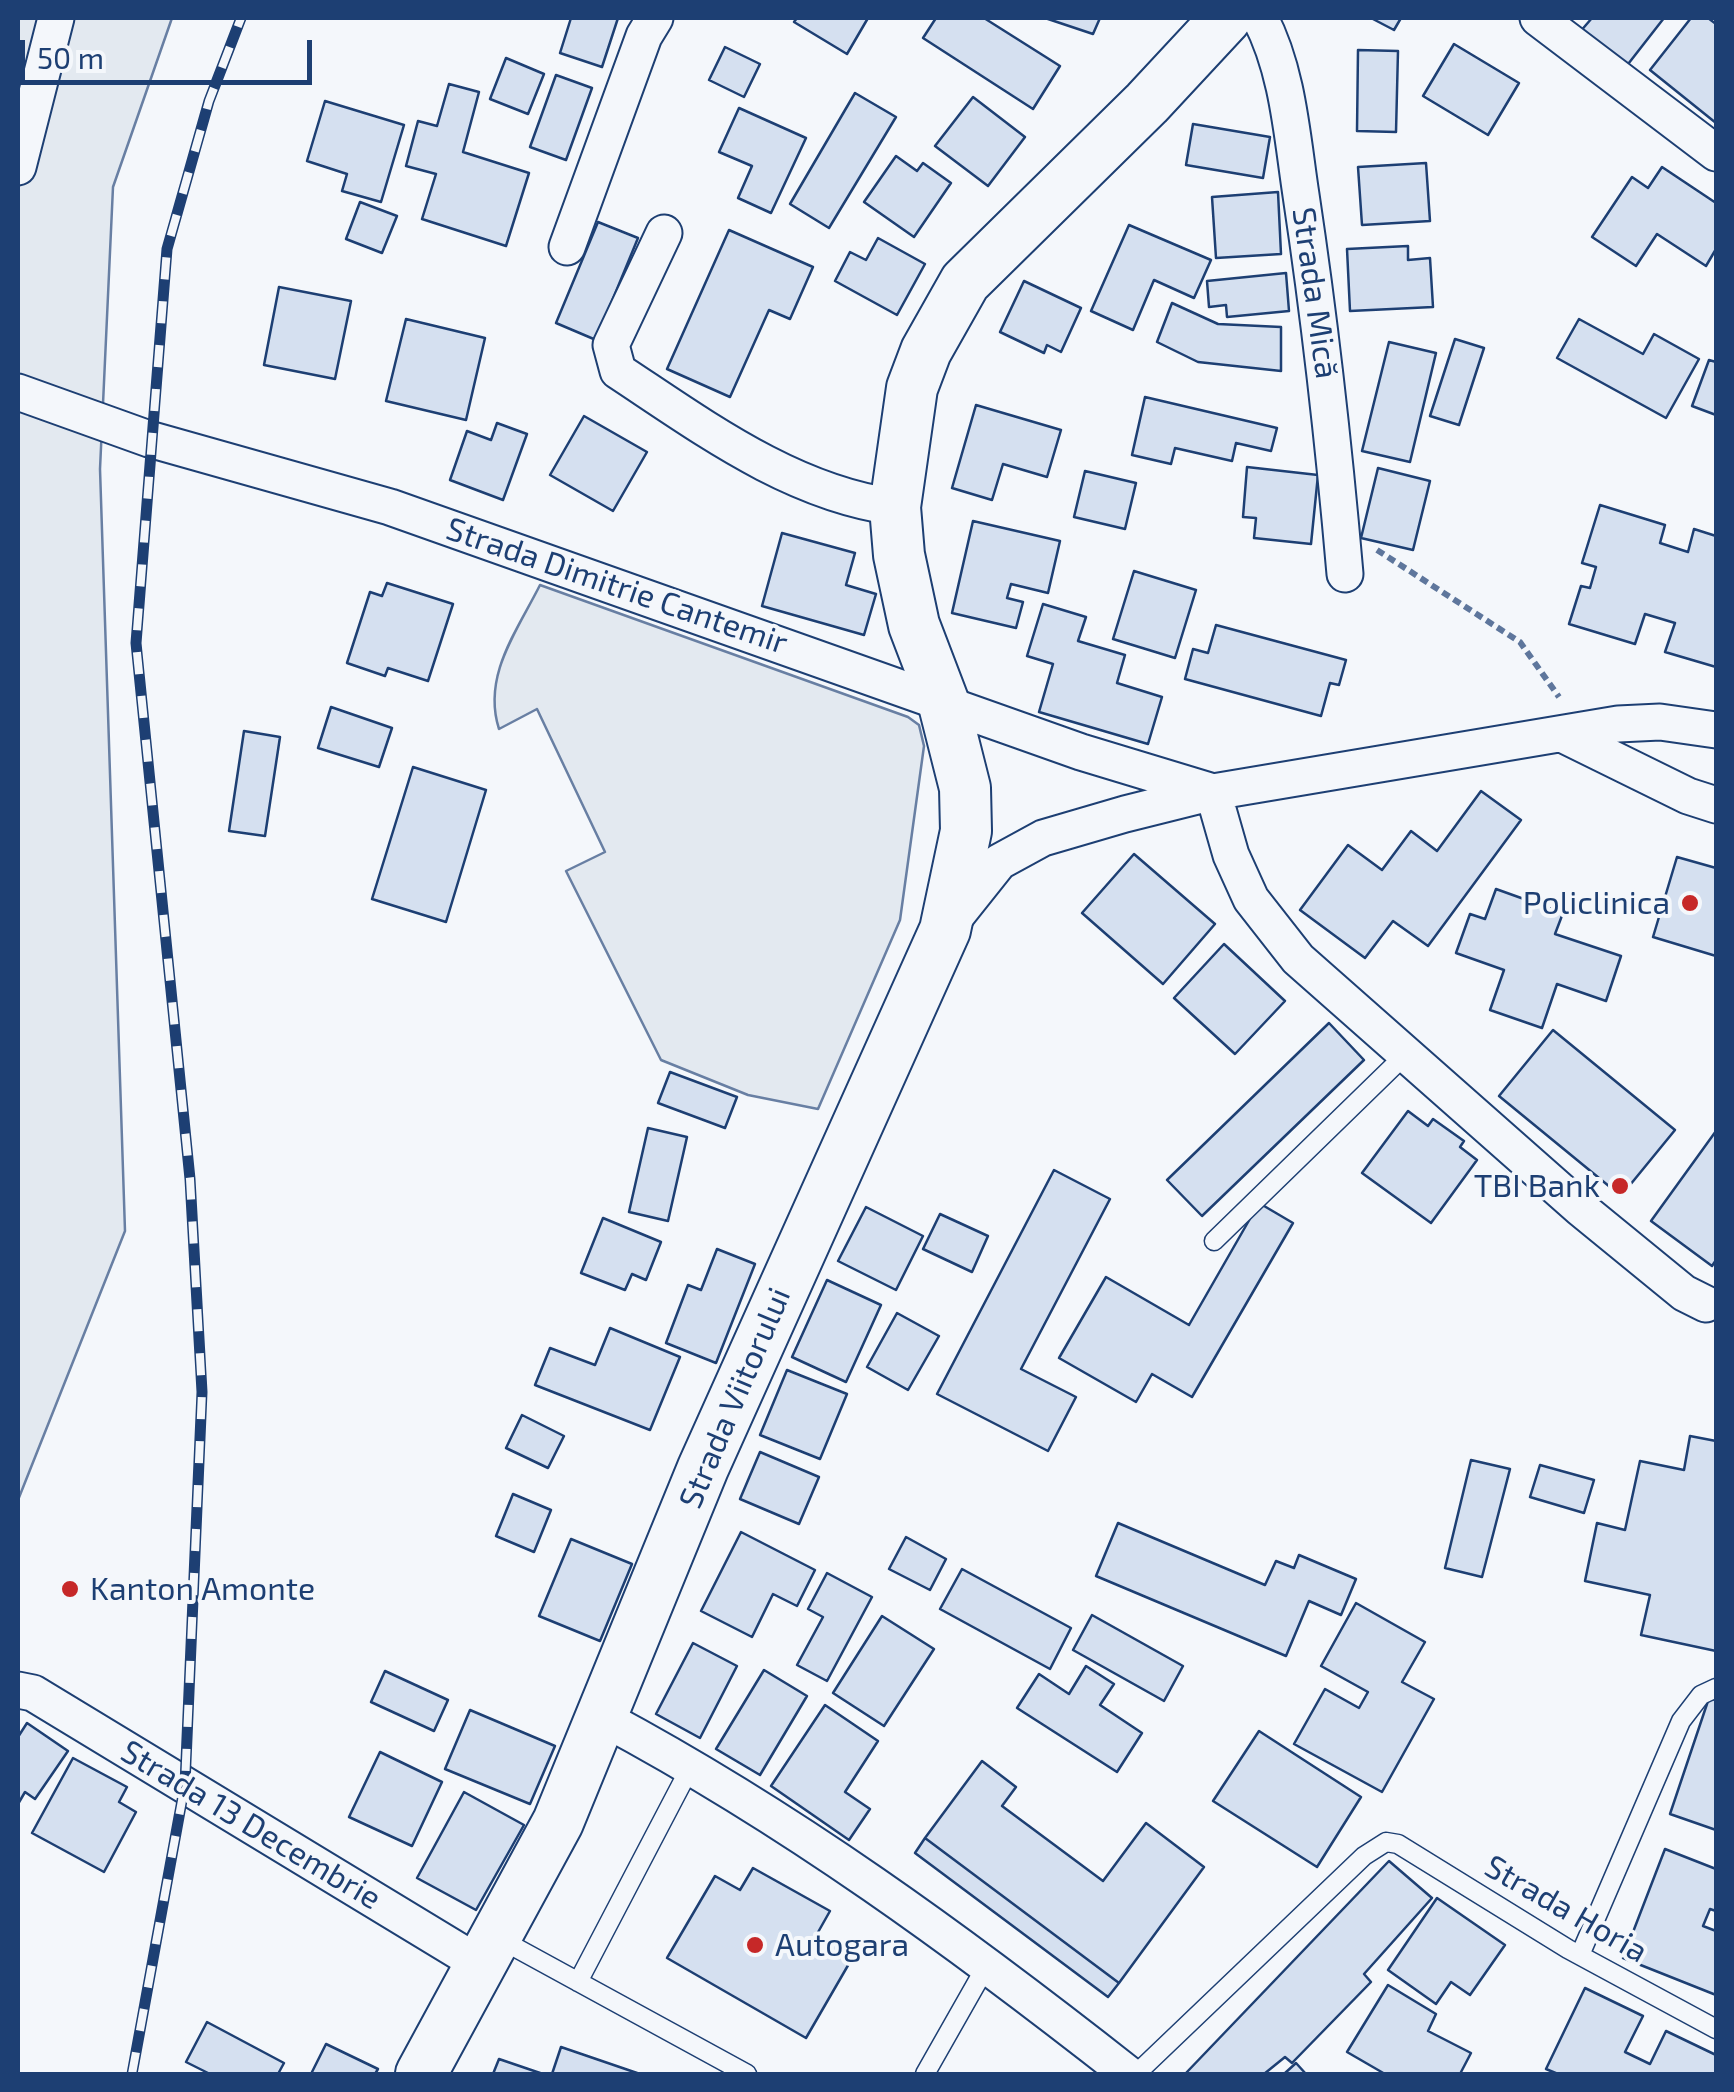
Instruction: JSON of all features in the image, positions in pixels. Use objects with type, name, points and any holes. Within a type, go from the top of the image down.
[{"type":"street","points":[[18,167],[56,18]]},
{"type":"street","points":[[567,247],[644,36],[655,18]]},
{"type":"street","name":"Strada Viitorului","points":[[421,2074],[558,1822],[604,1718],[703,1468],[945,930],[966,832],[965,788],[943,701],[905,590],[895,507],[912,388],[926,352],[965,282],[1147,103],[1226,18]]},
{"type":"street","name":"Strada Mică","points":[[1260,18],[1284,88],[1296,165],[1324,349],[1345,574]]},
{"type":"street","points":[[1538,18],[1716,153]]},
{"type":"street","points":[[664,232],[612,345],[618,370],[766,463],[857,502],[895,507]]},
{"type":"street","name":"Strada Dimitrie Cantemir","points":[[18,392],[149,439],[390,507],[1081,752],[1214,792]]},
{"type":"street","name":"Strada Dimitrie Cantemir","points":[[945,930],[999,862],[1043,838],[1214,792],[1660,722],[1716,730]]},
{"type":"street","points":[[1573,733],[1688,796],[1716,805]]},
{"type":"street","points":[[1214,792],[1231,855],[1252,899],[1276,934],[1405,1056],[1619,1240],[1684,1293],[1711,1304]]},
{"type":"street","name":"Strada 13 Decembrie","points":[[18,1690],[50,1703],[490,1952]]},
{"type":"street","points":[[604,1718],[771,1812],[988,1963],[1128,2074]]},
{"type":"lane","points":[[1214,1241],[1405,1056]]},
{"type":"lane","points":[[1580,1956],[1681,1721],[1702,1695],[1716,1688]]},
{"type":"lane","points":[[578,1982],[691,1766]]},
{"type":"lane","name":"Strada Horia","points":[[1136,2074],[1364,1856],[1386,1842],[1398,1844],[1580,1956],[1716,2030]]},
{"type":"lane","points":[[490,1952],[578,1982],[747,2074]]},
{"type":"lane","points":[[925,2074],[988,1963]]},
{"type":"path","points":[[1345,574],[1371,546],[1520,642],[1573,733]]},
{"type":"shaded area","points":[[18,18],[172,18],[113,187],[100,469],[125,1231],[18,1500]]},
{"type":"shaded area","points":[[540,585],[908,717],[919,725],[924,746],[900,920],[818,1109],[748,1095],[661,1060],[566,871],[605,852],[537,709],[499,729],[495,709],[498,672]]},
{"type":"building","points":[[571,18],[618,18],[602,67],[560,53]]},
{"type":"building","points":[[797,18],[868,18],[847,54],[794,22]]},
{"type":"building","points":[[936,18],[984,18],[1060,66],[1033,109],[923,38]]},
{"type":"building","points":[[1045,18],[1100,18],[1093,34]]},
{"type":"building","points":[[1371,18],[1401,18],[1394,30]]},
{"type":"building","points":[[1592,18],[1664,18],[1625,68],[1579,33]]},
{"type":"building","points":[[1691,18],[1708,18],[1716,24],[1716,123],[1650,70]]},
{"type":"building","points":[[1454,44],[1519,83],[1488,135],[1423,96]]},
{"type":"building","points":[[725,47],[760,64],[744,97],[709,80]]},
{"type":"building","points":[[1358,50],[1398,51],[1396,132],[1357,131]]},
{"type":"building","points":[[506,58],[544,74],[528,114],[490,99]]},
{"type":"building","points":[[556,75],[592,88],[566,160],[530,147]]},
{"type":"building","points":[[449,84],[479,92],[463,152],[529,173],[506,246],[422,219],[436,174],[406,166],[418,121],[437,126]]},
{"type":"building","points":[[855,93],[896,117],[829,228],[790,204]]},
{"type":"building","points":[[973,97],[1025,137],[988,186],[935,146]]},
{"type":"building","points":[[325,101],[404,125],[381,202],[342,191],[347,174],[307,161]]},
{"type":"building","points":[[739,108],[806,138],[771,213],[738,198],[752,166],[719,152]]},
{"type":"building","points":[[1193,124],[1270,137],[1263,178],[1186,165]]},
{"type":"building","points":[[896,156],[917,171],[923,163],[951,183],[914,237],[864,202]]},
{"type":"building","points":[[1426,163],[1430,221],[1362,225],[1358,167]]},
{"type":"building","points":[[1662,167],[1716,203],[1716,249],[1706,266],[1657,234],[1636,266],[1592,237],[1632,177],[1648,188]]},
{"type":"building","points":[[1278,192],[1281,254],[1216,258],[1212,197]]},
{"type":"building","points":[[360,202],[397,216],[382,253],[346,239]]},
{"type":"building","points":[[598,222],[638,238],[596,340],[556,323]]},
{"type":"building","points":[[1129,225],[1211,260],[1194,298],[1154,280],[1133,330],[1091,311]]},
{"type":"building","points":[[729,230],[813,267],[790,319],[769,310],[730,397],[667,369]]},
{"type":"building","points":[[878,238],[925,264],[897,315],[835,281],[850,252],[866,260]]},
{"type":"building","points":[[1408,246],[1408,260],[1430,258],[1433,307],[1350,311],[1347,249]]},
{"type":"building","points":[[1286,273],[1289,311],[1227,317],[1226,305],[1209,307],[1207,281]]},
{"type":"building","points":[[1024,281],[1081,308],[1061,352],[1047,345],[1044,353],[1000,332]]},
{"type":"building","points":[[279,287],[351,301],[335,379],[264,365]]},
{"type":"building","points":[[1172,303],[1218,324],[1281,327],[1281,371],[1198,362],[1157,342]]},
{"type":"building","points":[[406,319],[485,338],[466,420],[386,401]]},
{"type":"building","points":[[1579,319],[1643,354],[1654,334],[1699,359],[1666,418],[1557,358]]},
{"type":"building","points":[[1455,339],[1484,348],[1459,425],[1430,416]]},
{"type":"building","points":[[1389,342],[1436,353],[1410,462],[1362,451]]},
{"type":"building","points":[[1709,360],[1716,362],[1716,415],[1692,406]]},
{"type":"building","points":[[1145,397],[1277,428],[1271,451],[1236,443],[1232,461],[1175,448],[1171,464],[1132,455]]},
{"type":"building","points":[[976,405],[1061,430],[1047,477],[1003,464],[992,500],[952,488]]},
{"type":"building","points":[[584,416],[647,452],[613,511],[550,475]]},
{"type":"building","points":[[497,423],[527,434],[503,500],[450,480],[467,431],[491,440]]},
{"type":"building","points":[[1247,467],[1318,475],[1311,544],[1254,538],[1256,518],[1243,517]]},
{"type":"building","points":[[1378,468],[1430,481],[1413,550],[1361,538]]},
{"type":"building","points":[[1085,471],[1136,483],[1125,529],[1074,517]]},
{"type":"building","points":[[1600,505],[1665,525],[1660,543],[1688,552],[1694,529],[1716,536],[1716,667],[1665,652],[1675,623],[1645,614],[1635,644],[1569,624],[1581,586],[1590,588],[1596,567],[1582,563]]},
{"type":"building","points":[[973,521],[1060,541],[1048,593],[1011,584],[1007,598],[1023,602],[1016,628],[952,613]]},
{"type":"building","points":[[782,533],[855,553],[846,585],[876,594],[864,635],[762,606]]},
{"type":"building","points":[[1134,571],[1196,590],[1175,658],[1113,639]]},
{"type":"building","points":[[387,583],[453,604],[428,681],[388,668],[385,676],[347,663],[370,592],[382,596]]},
{"type":"building","points":[[1043,604],[1086,617],[1078,641],[1125,655],[1117,683],[1162,697],[1148,744],[1039,712],[1053,664],[1027,656]]},
{"type":"building","points":[[1216,625],[1346,660],[1339,685],[1330,683],[1321,716],[1185,679],[1193,649],[1208,653]]},
{"type":"building","points":[[331,707],[392,728],[379,767],[318,748]]},
{"type":"building","points":[[244,731],[280,737],[265,836],[229,831]]},
{"type":"building","points":[[413,767],[486,790],[446,922],[372,899]]},
{"type":"building","points":[[1481,791],[1521,820],[1428,946],[1393,921],[1365,958],[1300,910],[1348,845],[1382,870],[1411,831],[1437,851]]},
{"type":"building","points":[[1134,854],[1215,924],[1163,984],[1082,913]]},
{"type":"building","name":"Policlinica","points":[[1677,857],[1716,868],[1716,956],[1653,937]]},
{"type":"building","points":[[1496,889],[1563,913],[1555,934],[1621,956],[1606,1001],[1557,984],[1542,1028],[1490,1010],[1504,970],[1456,953],[1470,914],[1485,919]]},
{"type":"building","points":[[1224,944],[1285,1001],[1235,1054],[1174,998]]},
{"type":"building","points":[[1329,1023],[1364,1060],[1202,1216],[1167,1180]]},
{"type":"building","points":[[1553,1030],[1675,1130],[1621,1196],[1499,1096]]},
{"type":"building","points":[[670,1072],[737,1097],[725,1128],[658,1103]]},
{"type":"building","points":[[1408,1111],[1428,1126],[1433,1119],[1464,1141],[1460,1147],[1477,1160],[1431,1223],[1362,1173]]},
{"type":"building","points":[[648,1128],[687,1137],[668,1221],[629,1212]]},
{"type":"building","points":[[1716,1131],[1716,1260],[1712,1266],[1651,1221]]},
{"type":"building","points":[[1054,1170],[1110,1199],[1021,1369],[1076,1397],[1048,1451],[937,1394]]},
{"type":"building","points":[[1259,1203],[1293,1223],[1192,1397],[1152,1374],[1136,1402],[1059,1358],[1106,1277],[1189,1325]]},
{"type":"building","points":[[866,1207],[923,1236],[896,1290],[838,1261]]},
{"type":"building","points":[[940,1214],[988,1236],[972,1272],[923,1249]]},
{"type":"building","points":[[603,1218],[661,1242],[646,1280],[632,1274],[625,1290],[581,1273]]},
{"type":"building","points":[[717,1249],[755,1264],[716,1363],[666,1343],[688,1285],[701,1290]]},
{"type":"building","points":[[827,1280],[881,1305],[846,1382],[792,1357]]},
{"type":"building","points":[[897,1313],[939,1336],[908,1390],[867,1367]]},
{"type":"building","points":[[610,1328],[680,1357],[650,1430],[535,1385],[550,1348],[595,1365]]},
{"type":"building","points":[[787,1370],[847,1394],[820,1459],[760,1435]]},
{"type":"building","points":[[522,1415],[564,1436],[548,1468],[506,1448]]},
{"type":"building","points":[[1690,1436],[1716,1441],[1716,1651],[1641,1635],[1650,1595],[1585,1581],[1597,1523],[1625,1530],[1640,1461],[1684,1470]]},
{"type":"building","points":[[760,1452],[819,1477],[799,1524],[740,1499]]},
{"type":"building","points":[[1471,1460],[1510,1469],[1482,1577],[1445,1568]]},
{"type":"building","points":[[1540,1465],[1594,1480],[1584,1513],[1530,1497]]},
{"type":"building","points":[[513,1494],[551,1510],[534,1552],[496,1536]]},
{"type":"building","points":[[1118,1523],[1265,1585],[1276,1561],[1294,1568],[1299,1555],[1356,1579],[1341,1615],[1309,1601],[1286,1656],[1096,1576]]},
{"type":"building","points":[[741,1532],[815,1570],[797,1606],[773,1594],[752,1637],[701,1611]]},
{"type":"building","points":[[906,1537],[946,1559],[930,1590],[889,1569]]},
{"type":"building","points":[[571,1539],[632,1564],[600,1641],[539,1616]]},
{"type":"building","points":[[962,1569],[1071,1628],[1050,1669],[940,1609]]},
{"type":"building","points":[[827,1573],[872,1597],[827,1681],[797,1665],[823,1617],[808,1609]]},
{"type":"building","points":[[1356,1603],[1425,1642],[1402,1682],[1434,1699],[1382,1792],[1294,1744],[1325,1689],[1359,1708],[1368,1692],[1321,1666]]},
{"type":"building","points":[[1092,1615],[1183,1666],[1164,1701],[1073,1650]]},
{"type":"building","points":[[882,1616],[934,1649],[884,1726],[833,1693]]},
{"type":"building","points":[[693,1643],[737,1666],[700,1738],[656,1714]]},
{"type":"building","points":[[1086,1666],[1114,1684],[1100,1705],[1142,1733],[1117,1772],[1017,1708],[1039,1674],[1069,1694]]},
{"type":"building","points":[[764,1670],[807,1696],[760,1775],[716,1749]]},
{"type":"building","points":[[385,1671],[448,1700],[434,1731],[371,1702]]},
{"type":"building","points":[[1709,1698],[1716,1700],[1716,1830],[1670,1814]]},
{"type":"building","points":[[825,1705],[878,1741],[845,1792],[870,1809],[849,1840],[771,1786]]},
{"type":"building","points":[[470,1710],[555,1746],[530,1804],[445,1769]]},
{"type":"building","points":[[27,1723],[68,1751],[35,1799],[25,1792],[18,1804],[18,1737]]},
{"type":"building","points":[[1259,1731],[1361,1797],[1317,1867],[1213,1801]]},
{"type":"building","points":[[380,1752],[442,1782],[412,1846],[349,1817]]},
{"type":"building","points":[[73,1758],[127,1787],[119,1802],[136,1812],[104,1872],[32,1833]]},
{"type":"building","points":[[982,1761],[1016,1787],[1002,1806],[1103,1881],[1146,1823],[1204,1867],[1119,1983],[925,1838]]},
{"type":"building","points":[[464,1792],[524,1825],[476,1910],[417,1878]]},
{"type":"building","points":[[925,1838],[1119,1983],[1108,1997],[915,1853]]},
{"type":"building","points":[[1665,1849],[1716,1869],[1716,1911],[1710,1909],[1703,1926],[1716,1931],[1716,1995],[1623,1958]]},
{"type":"building","points":[[1389,1861],[1432,1898],[1364,1974],[1371,1982],[1292,2063],[1285,2057],[1264,2074],[1186,2073]]},
{"type":"building","name":"Autogara","points":[[753,1868],[830,1911],[817,1934],[854,1955],[806,2038],[667,1958],[715,1876],[740,1890]]},
{"type":"building","points":[[1437,1898],[1505,1945],[1470,1995],[1451,1982],[1436,2004],[1388,1970]]},
{"type":"building","points":[[1388,1985],[1436,2014],[1428,2031],[1471,2053],[1460,2074],[1385,2074],[1347,2052]]},
{"type":"building","points":[[1585,1988],[1643,2016],[1625,2052],[1650,2064],[1666,2031],[1716,2055],[1716,2074],[1558,2074],[1546,2069]]},
{"type":"building","points":[[207,2022],[284,2063],[278,2074],[210,2074],[186,2062]]},
{"type":"building","points":[[326,2044],[378,2069],[375,2074],[311,2074]]},
{"type":"building","points":[[561,2047],[640,2074],[552,2074]]},
{"type":"building","points":[[499,2059],[543,2074],[493,2074]]},
{"type":"building","points":[[1296,2063],[1306,2074],[1284,2074]]},
{"type":"railway","points":[[132,2074],[185,1784],[202,1392],[190,1179],[136,643],[167,249],[209,101],[241,18]]},
{"type":"place","name":"Policlinica","points":[[1690,903]]},
{"type":"place","name":"TBI Bank","points":[[1620,1186]]},
{"type":"place","name":"Kanton Amonte","points":[[70,1589]]},
{"type":"place","name":"Autogara","points":[[755,1945]]}]
